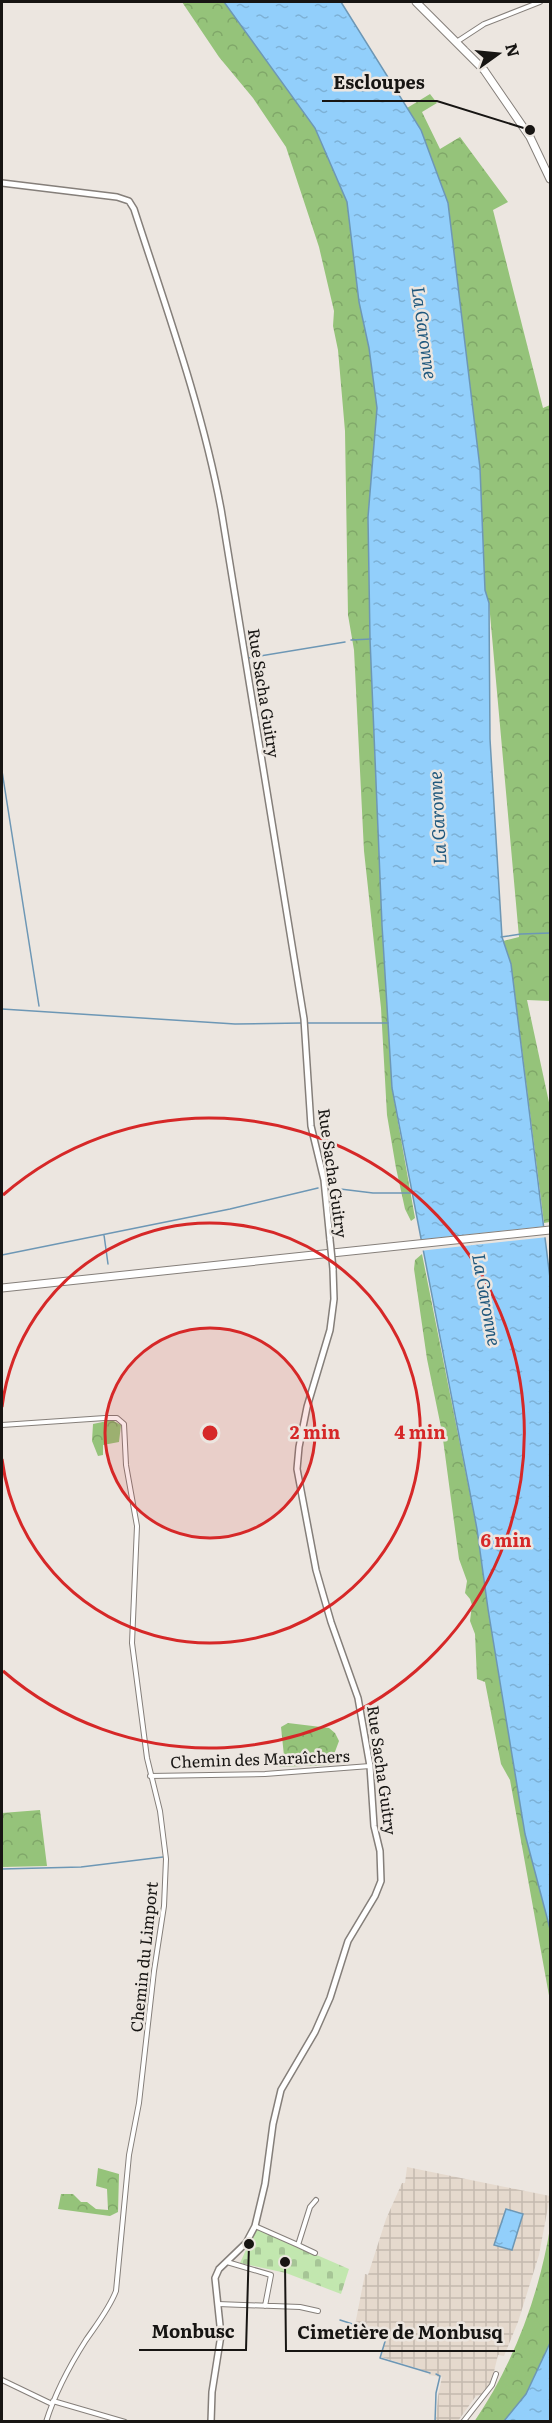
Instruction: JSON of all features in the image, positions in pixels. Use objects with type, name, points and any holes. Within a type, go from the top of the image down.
[{"type":"main road","points":[[416,2],[458,41],[484,70],[530,137],[550,179]]},
{"type":"main road","points":[[2,1288],[550,1230]]},
{"type":"street","points":[[458,41],[484,24],[540,2]]},
{"type":"street","name":"Rue Sacha Guitry","points":[[2,183],[117,197],[129,201],[134,209],[177,341],[215,477],[304,1019],[311,1126],[325,1186],[333,1269],[334,1299],[330,1330],[307,1407],[297,1469],[315,1570],[358,1698],[370,1766],[374,1826],[382,1868],[381,1881],[375,1896],[348,1941],[330,1998],[315,2032],[281,2090],[273,2124],[266,2184],[255,2226],[244,2245],[219,2269],[215,2278],[221,2335],[213,2385],[211,2421]]},
{"type":"street","name":"Chemin du Limport","points":[[2,1425],[113,1418],[121,1420],[124,1424],[126,1465],[137,1526],[132,1643],[150,1776],[163,1826],[166,1859],[165,1896],[139,2103],[129,2155],[116,2291],[108,2309],[76,2358],[52,2403],[46,2421]]},
{"type":"street","name":"Chemin des Maraîchers","points":[[150,1776],[197,1773],[265,1774],[370,1766]]},
{"type":"street","points":[[298,2245],[310,2206],[316,2200]]},
{"type":"street","points":[[255,2226],[315,2253]]},
{"type":"street","points":[[227,2262],[271,2275],[265,2306]]},
{"type":"street","points":[[217,2304],[300,2307],[318,2311]]},
{"type":"street","points":[[463,2421],[492,2385],[496,2373]]},
{"type":"street","points":[[2,2380],[52,2403],[125,2421]]},
{"type":"shaded area","points":[[407,2167],[550,2196],[539,2255],[518,2322],[504,2356],[498,2355],[492,2380],[481,2395],[476,2396],[458,2421],[436,2421],[442,2377],[429,2375],[429,2372],[381,2357],[386,2334],[355,2325],[365,2274],[368,2275],[386,2219],[402,2183],[405,2183]]},
{"type":"green space","points":[[182,2],[224,2],[315,128],[347,202],[359,302],[369,348],[377,408],[368,517],[370,639],[382,925],[392,1088],[415,1218],[411,1221],[405,1209],[387,1115],[381,1008],[364,851],[354,650],[348,615],[345,431],[338,350],[333,326],[334,311],[319,247],[286,147],[253,98],[219,57]]},
{"type":"green space","points":[[430,94],[437,103],[422,112],[440,149],[460,137],[508,202],[493,210],[543,408],[550,405],[550,1001],[527,1000],[550,1107],[550,1222],[544,1223],[511,964],[503,941],[519,937],[489,603],[485,590],[480,468],[448,203],[421,130],[407,108]]},
{"type":"green space","points":[[422,1254],[477,1529],[525,1834],[550,1929],[550,2001],[510,1780],[501,1764],[485,1682],[477,1679],[475,1634],[470,1621],[472,1605],[465,1593],[467,1581],[459,1559],[442,1432],[427,1359],[414,1269],[415,1260]]},
{"type":"green space","points":[[112,1420],[121,1425],[119,1442],[103,1445],[103,1455],[98,1456],[92,1441],[93,1424]]},
{"type":"green space","points":[[288,1723],[329,1728],[335,1733],[339,1741],[330,1765],[277,1767],[276,1761],[284,1756],[281,1727]]},
{"type":"green space","points":[[40,1810],[47,1866],[2,1867],[2,1813]]},
{"type":"green space","points":[[98,2168],[119,2174],[118,2212],[110,2216],[58,2209],[61,2194],[73,2194],[81,2202],[87,2202],[96,2209],[108,2210],[107,2189],[96,2186]]},
{"type":"green space","points":[[550,2228],[550,2343],[526,2394],[504,2421],[474,2422],[501,2377],[522,2329],[539,2279]]},
{"type":"green space","points":[[255,2230],[349,2269],[341,2294],[286,2273],[240,2263]]},
{"type":"water","name":"La Garonne","points":[[224,2],[341,2],[421,130],[448,203],[480,468],[485,590],[489,603],[490,739],[502,937],[511,964],[550,1278],[550,1929],[525,1834],[477,1529],[392,1088],[382,925],[370,639],[368,517],[377,408],[369,348],[359,302],[347,202],[315,128]]},
{"type":"water","points":[[506,2209],[523,2214],[512,2250],[494,2245]]},
{"type":"water","points":[[550,2343],[550,2421],[504,2421],[526,2394]]},
{"type":"pier","points":[[547,1226],[548,1237],[419,1251],[417,1240]]},
{"type":"waterway","points":[[351,640],[371,639]]},
{"type":"waterway","points":[[248,658],[345,642]]},
{"type":"waterway","points":[[2,771],[39,1006]]},
{"type":"waterway","points":[[501,937],[550,933]]},
{"type":"waterway","points":[[2,1009],[235,1024],[302,1023]]},
{"type":"waterway","points":[[308,1023],[388,1023]]},
{"type":"waterway","points":[[2,1255],[230,1209],[318,1188]]},
{"type":"waterway","points":[[332,1188],[373,1193],[412,1193]]},
{"type":"waterway","points":[[104,1235],[108,1264]]},
{"type":"waterway","points":[[2,1869],[81,1867],[163,1857]]},
{"type":"waterway","points":[[340,2320],[387,2335],[380,2358],[430,2373]]},
{"type":"waterway","points":[[435,2422],[436,2393],[440,2376],[436,2374]]},
{"type":"place","name":"Escloupes","points":[[530,130]]},
{"type":"place","name":"Monbusc","points":[[249,2244]]},
{"type":"place","name":"Cimetière de Monbusq","points":[[285,2262]]}]
